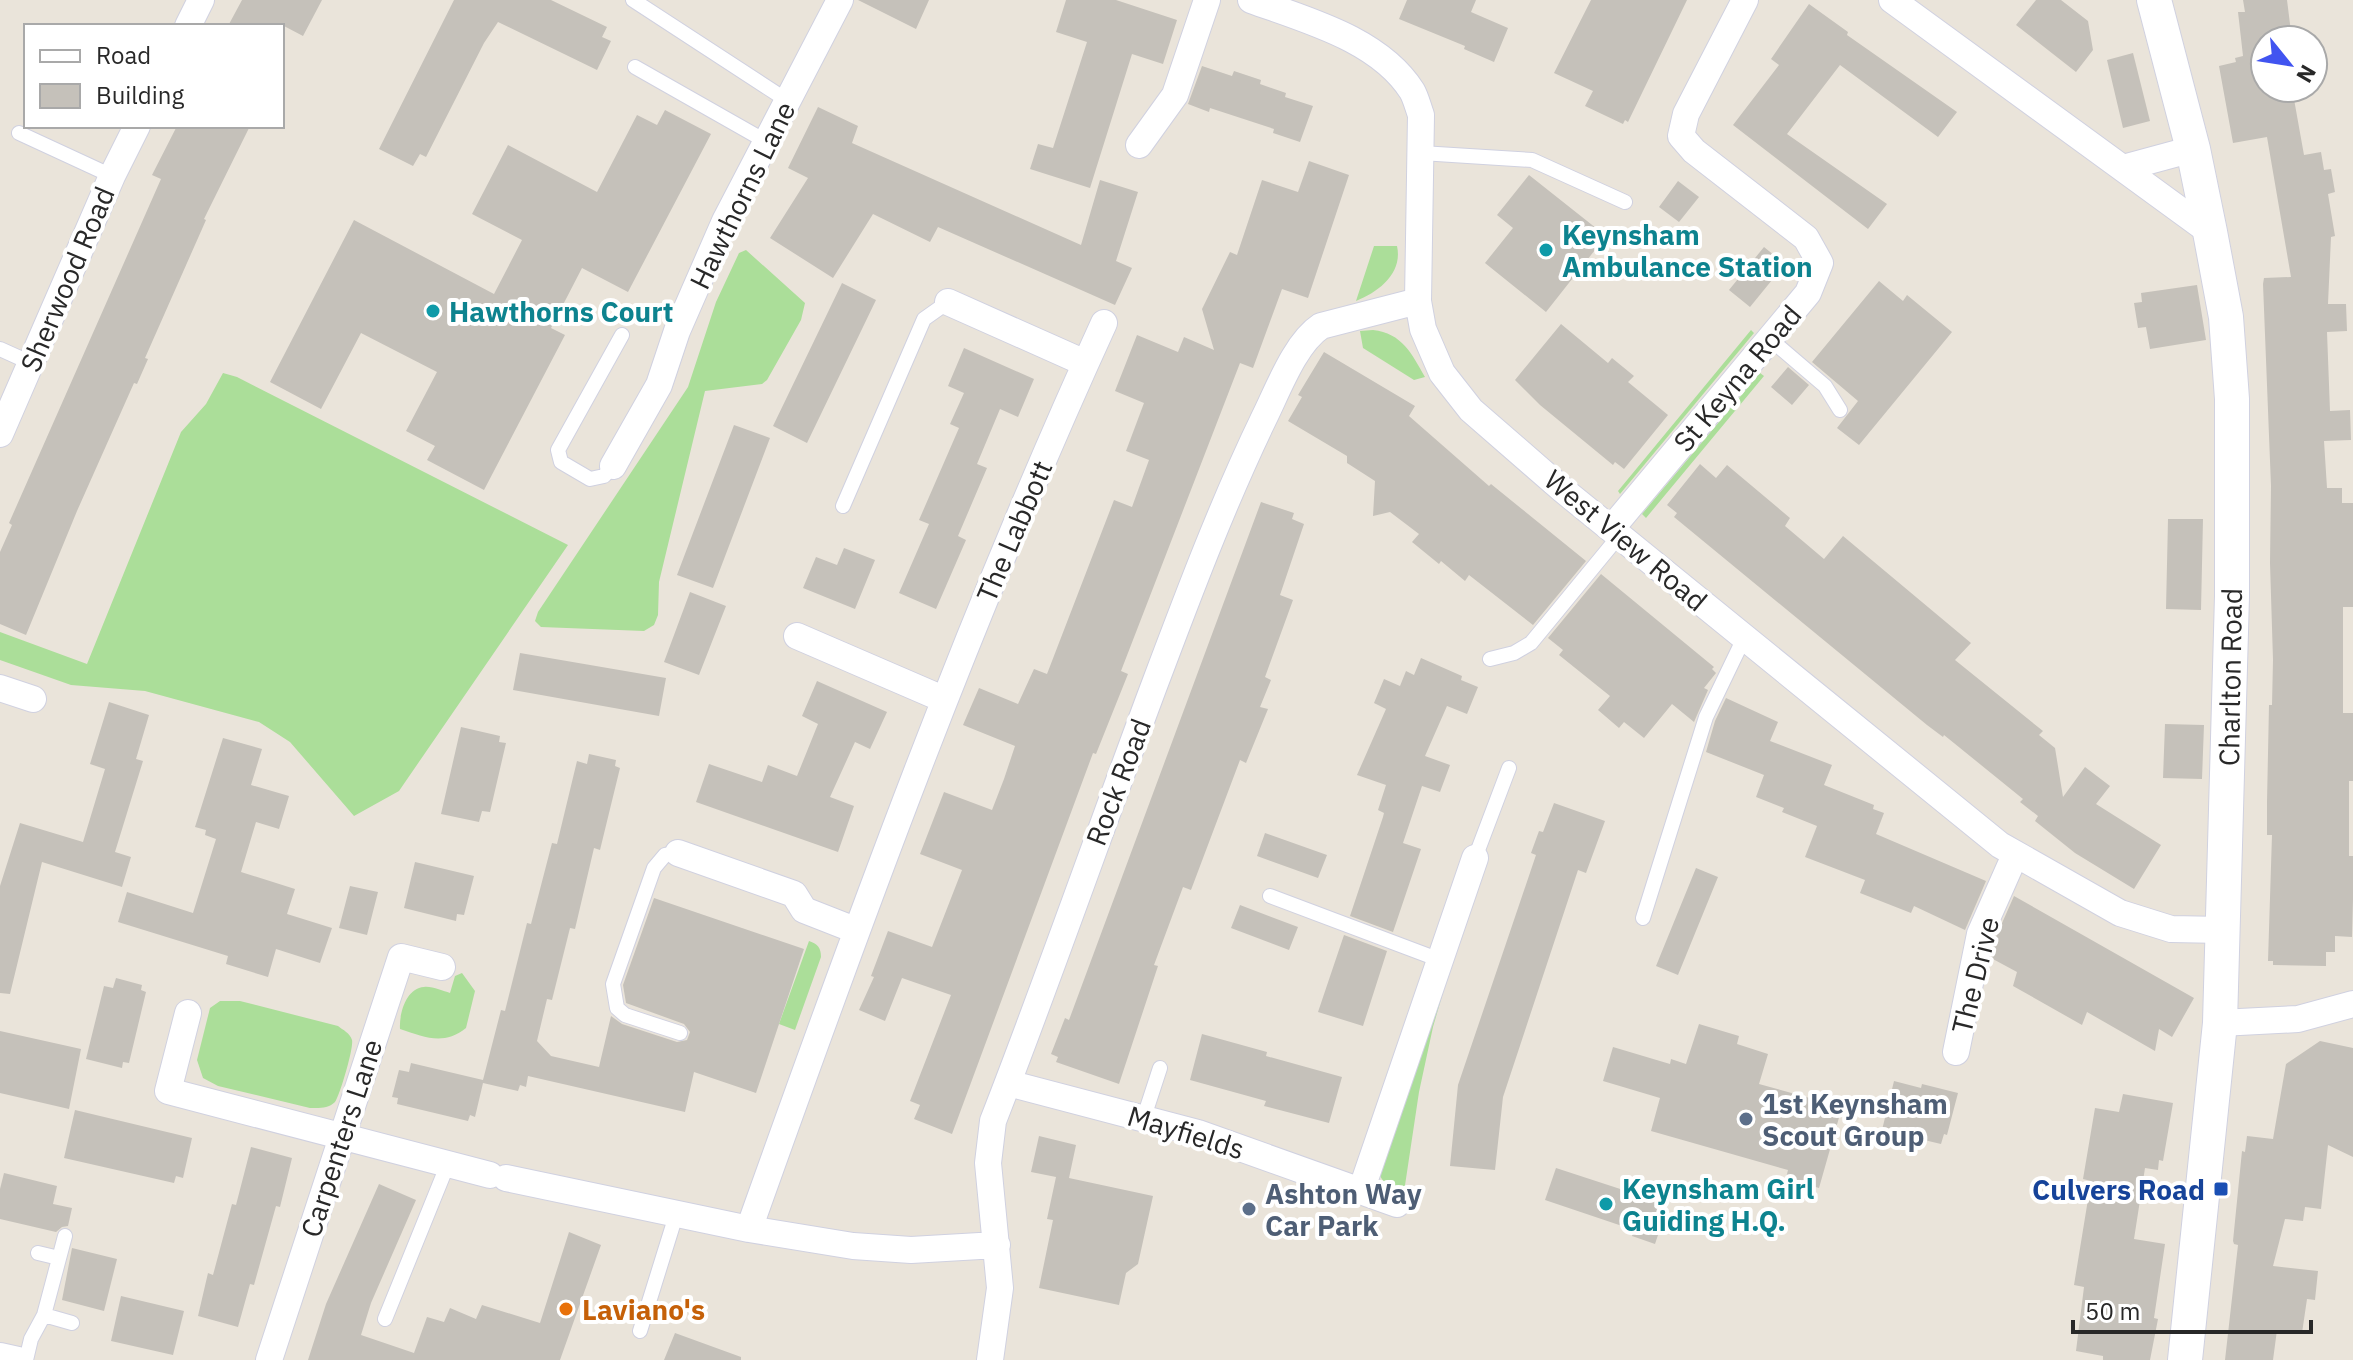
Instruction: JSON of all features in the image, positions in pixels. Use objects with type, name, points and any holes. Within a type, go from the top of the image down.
[{"type":"street","points":[[189,24],[201,0]]},
{"type":"street","name":"Hawthorns Lane","points":[[613,466],[659,385],[677,331],[725,221],[840,0]]},
{"type":"street","points":[[1139,145],[1175,95],[1207,0]]},
{"type":"street","name":"West View Road","points":[[1251,0],[1356,42],[1391,67],[1413,92],[1421,115],[1418,301],[1423,329],[1442,373],[1471,410],[1615,533],[2015,855],[2120,913],[2171,929],[2223,930]]},
{"type":"street","name":"St Keyna Road","points":[[1615,533],[1808,293],[1820,263],[1806,238],[1694,151],[1681,136],[1686,114],[1745,0]]},
{"type":"street","points":[[1892,0],[2210,232]]},
{"type":"street","name":"Charlton Road","points":[[2154,0],[2193,149],[2210,232],[2226,317],[2232,399],[2232,596],[2220,1023],[2185,1360]]},
{"type":"street","name":"Sherwood Road","points":[[0,434],[112,176],[136,128]]},
{"type":"street","points":[[2123,168],[2193,149]]},
{"type":"street","name":"Rock Road","points":[[990,1360],[1000,1288],[988,1163],[993,1121],[1179,623],[1242,464],[1309,334],[1321,326],[1418,301]]},
{"type":"street","points":[[948,302],[1085,363]]},
{"type":"street","name":"The Labbott","points":[[749,1229],[855,930],[943,699],[1104,323]]},
{"type":"street","points":[[797,636],[943,699]]},
{"type":"street","points":[[0,688],[33,699]]},
{"type":"street","points":[[678,853],[794,894],[804,910],[855,930]]},
{"type":"street","name":"The Drive","points":[[1956,1052],[1980,934],[2015,855]]},
{"type":"street","points":[[1361,1191],[1475,858]]},
{"type":"street","name":"Carpenters Lane","points":[[269,1360],[401,957],[442,967]]},
{"type":"street","points":[[2220,1023],[2298,1019],[2353,1004]]},
{"type":"street","points":[[188,1013],[168,1091],[447,1166],[749,1229],[883,1249],[997,1245]]},
{"type":"street","name":"Mayfields","points":[[1008,1083],[1198,1133],[1397,1204]]},
{"type":"street","points":[[0,1356],[18,1360]]},
{"type":"lane","points":[[633,0],[788,101]]},
{"type":"lane","points":[[635,67],[767,142]]},
{"type":"lane","points":[[19,133],[112,176]]},
{"type":"lane","points":[[1421,153],[1532,160],[1625,202]]},
{"type":"lane","points":[[843,506],[924,319],[948,302]]},
{"type":"lane","name":"Hawthorns Lane","points":[[613,466],[604,476],[590,479],[561,462],[558,450],[622,335]]},
{"type":"lane","points":[[1770,339],[1825,386],[1840,410]]},
{"type":"lane","points":[[0,349],[31,363]]},
{"type":"lane","points":[[1490,659],[1514,653],[1531,643],[1615,533]]},
{"type":"lane","points":[[1643,918],[1706,717],[1744,638]]},
{"type":"lane","points":[[1475,858],[1509,768]]},
{"type":"lane","points":[[678,853],[665,855],[654,868],[613,984],[617,1008],[625,1015],[680,1033]]},
{"type":"lane","points":[[1270,896],[1440,960]]},
{"type":"lane","points":[[1144,1117],[1160,1068]]},
{"type":"lane","points":[[385,1319],[447,1166]]},
{"type":"lane","points":[[640,1331],[677,1212]]},
{"type":"lane","points":[[26,1360],[31,1339],[44,1315],[65,1236]]},
{"type":"lane","points":[[38,1253],[59,1258]]},
{"type":"lane","points":[[44,1315],[72,1323]]},
{"type":"green space","points":[[1374,246],[1397,246],[1396,265],[1381,287],[1356,301]]},
{"type":"green space","points":[[746,250],[805,303],[801,320],[762,384],[705,391],[659,582],[658,615],[654,625],[644,631],[541,627],[535,621],[538,612],[688,387],[716,302],[739,253]]},
{"type":"green space","points":[[1373,330],[1399,340],[1425,377],[1414,380],[1363,348],[1360,331]]},
{"type":"green space","points":[[1751,330],[1754,333],[1620,494],[1618,491]]},
{"type":"green space","points":[[223,373],[237,377],[568,545],[399,791],[354,816],[290,742],[259,722],[145,691],[71,685],[0,660],[0,632],[87,664],[181,432],[206,404]]},
{"type":"green space","points":[[1760,373],[1764,376],[1646,518],[1642,514]]},
{"type":"green space","points":[[809,941],[818,947],[821,957],[795,1030],[779,1024]]},
{"type":"green space","points":[[1451,965],[1419,1092],[1404,1192],[1385,1182],[1378,1170]]},
{"type":"green space","points":[[462,973],[475,991],[466,1028],[458,1034],[442,1038],[400,1029],[402,1009],[413,992],[427,987],[450,993],[455,976]]},
{"type":"green space","points":[[220,1001],[240,1001],[338,1026],[346,1032],[352,1044],[335,1102],[326,1107],[310,1108],[218,1086],[203,1078],[197,1060],[210,1008]]},
{"type":"building","points":[[242,0],[322,0],[303,36],[284,24],[229,24]]},
{"type":"building","points":[[454,0],[551,0],[607,27],[602,37],[611,41],[597,70],[498,22],[484,43],[426,157],[420,154],[413,166],[379,149]]},
{"type":"building","points":[[858,0],[929,0],[916,29]]},
{"type":"building","points":[[1066,0],[1116,0],[1177,20],[1163,64],[1132,54],[1090,188],[1030,169],[1038,144],[1053,148],[1087,42],[1056,32]]},
{"type":"building","points":[[1407,0],[1476,0],[1471,12],[1508,28],[1494,62],[1464,49],[1465,46],[1399,19]]},
{"type":"building","points":[[1591,0],[1687,0],[1628,122],[1625,120],[1623,124],[1585,106],[1593,91],[1554,73]]},
{"type":"building","points":[[2036,0],[2061,0],[2088,21],[2093,50],[2076,72],[2016,25]]},
{"type":"building","points":[[2243,0],[2287,0],[2290,24],[2249,24],[2249,104],[2295,104],[2304,155],[2321,152],[2324,170],[2331,169],[2335,192],[2328,194],[2335,236],[2331,237],[2328,304],[2346,304],[2347,331],[2327,332],[2330,411],[2350,410],[2351,440],[2324,441],[2327,488],[2342,488],[2342,503],[2353,503],[2353,607],[2343,607],[2343,713],[2353,713],[2353,781],[2349,781],[2349,856],[2353,856],[2352,937],[2335,936],[2335,952],[2326,952],[2326,966],[2273,965],[2273,961],[2268,961],[2272,835],[2267,835],[2267,802],[2273,660],[2271,486],[2263,284],[2264,278],[2291,277],[2267,137],[2233,143],[2219,66],[2236,62],[2235,58],[2243,56],[2238,12],[2245,12]]},
{"type":"building","points":[[1809,4],[1848,32],[1847,35],[1957,112],[1938,137],[1840,65],[1787,134],[1887,204],[1868,229],[1733,125],[1779,65],[1771,59]]},
{"type":"building","points":[[2133,53],[2150,121],[2123,128],[2107,60]]},
{"type":"building","points":[[1202,66],[1232,76],[1234,71],[1261,80],[1260,84],[1286,93],[1285,97],[1313,106],[1300,142],[1273,133],[1274,129],[1188,104]]},
{"type":"building","points":[[818,107],[858,126],[852,143],[1081,245],[1100,180],[1138,192],[1116,261],[1132,268],[1115,305],[938,227],[930,242],[873,214],[833,278],[770,238],[808,178],[788,168]]},
{"type":"building","name":"Hawthorns Court","points":[[665,110],[711,134],[628,292],[582,268],[551,328],[565,335],[484,490],[427,460],[435,446],[406,431],[437,372],[361,333],[321,409],[270,382],[354,220],[494,294],[522,240],[472,214],[508,145],[597,192],[637,115],[657,125]]},
{"type":"building","points":[[176,128],[249,128],[204,219],[145,358],[148,359],[137,384],[134,383],[77,511],[26,635],[0,624],[0,552],[12,525],[9,523],[161,179],[152,175]]},
{"type":"building","points":[[1309,161],[1349,175],[1308,298],[1282,289],[1253,368],[1240,363],[1121,671],[1128,674],[1096,754],[1093,753],[952,1134],[914,1119],[920,1105],[910,1101],[951,995],[902,978],[885,1021],[859,1010],[874,977],[871,976],[888,931],[932,947],[962,870],[920,854],[944,792],[992,810],[1004,779],[1015,746],[963,725],[979,688],[1018,704],[1034,669],[1047,674],[1114,500],[1132,507],[1149,460],[1126,451],[1144,403],[1115,391],[1137,335],[1178,352],[1184,337],[1214,350],[1202,309],[1230,252],[1237,255],[1262,180],[1298,192]]},
{"type":"building","name":"Keynsham Ambulance Station","points":[[1529,175],[1606,236],[1546,312],[1485,263],[1513,228],[1497,215]]},
{"type":"building","points":[[1678,181],[1699,197],[1679,222],[1659,207]]},
{"type":"building","points":[[1764,247],[1785,264],[1750,307],[1729,290]]},
{"type":"building","points":[[1879,281],[1903,301],[1907,295],[1952,332],[1859,445],[1837,428],[1858,401],[1812,362]]},
{"type":"building","points":[[842,283],[876,300],[807,443],[773,426]]},
{"type":"building","points":[[2197,285],[2206,340],[2150,349],[2146,327],[2138,328],[2134,303],[2142,302],[2141,293]]},
{"type":"building","points":[[1561,324],[1608,363],[1612,358],[1634,376],[1628,382],[1668,415],[1624,469],[1615,462],[1613,465],[1540,405],[1515,380]]},
{"type":"building","points":[[964,348],[1034,379],[1018,417],[1000,409],[977,464],[987,468],[958,536],[966,540],[936,609],[899,593],[929,524],[919,520],[959,428],[950,424],[964,393],[948,386]]},
{"type":"building","points":[[1324,352],[1415,406],[1409,416],[1489,486],[1491,484],[1586,561],[1533,625],[1469,575],[1465,581],[1441,561],[1439,564],[1412,542],[1419,534],[1390,512],[1373,516],[1375,481],[1347,463],[1347,456],[1288,421],[1302,397],[1298,395]]},
{"type":"building","points":[[1788,367],[1809,385],[1792,405],[1771,387]]},
{"type":"building","points":[[734,425],[770,438],[713,588],[677,575]]},
{"type":"building","points":[[1700,464],[1716,478],[1727,465],[1790,518],[1785,526],[1824,559],[1843,536],[1971,643],[1955,660],[2043,731],[2039,735],[2055,748],[2063,797],[2085,767],[2110,786],[2096,804],[2161,845],[2134,889],[2075,853],[2035,821],[2038,816],[2020,802],[2023,799],[1944,735],[1927,725],[1674,517],[1677,513],[1667,505]]},
{"type":"building","points":[[1261,502],[1294,513],[1292,519],[1304,524],[1280,595],[1293,600],[1265,677],[1271,680],[1260,707],[1268,709],[1246,763],[1240,760],[1191,890],[1183,887],[1154,965],[1158,966],[1119,1084],[1056,1062],[1058,1057],[1051,1054],[1065,1018],[1069,1020]]},
{"type":"building","points":[[2168,519],[2203,519],[2201,610],[2166,609]]},
{"type":"building","points":[[844,548],[875,560],[855,609],[803,588],[816,557],[837,565]]},
{"type":"building","points":[[1601,574],[1714,667],[1712,669],[1716,673],[1704,688],[1708,690],[1694,722],[1672,704],[1644,738],[1624,722],[1619,728],[1598,710],[1610,696],[1559,655],[1563,650],[1548,638]]},
{"type":"building","points":[[690,592],[726,606],[699,675],[664,662]]},
{"type":"building","points":[[520,653],[666,678],[659,716],[513,690]]},
{"type":"building","points":[[1421,658],[1462,676],[1461,680],[1478,687],[1467,714],[1447,706],[1425,756],[1450,765],[1440,792],[1422,786],[1403,843],[1421,849],[1393,932],[1350,916],[1383,817],[1384,813],[1378,810],[1386,785],[1357,775],[1386,709],[1374,703],[1384,679],[1400,686],[1406,671],[1414,675]]},
{"type":"building","points":[[817,681],[887,712],[870,749],[855,742],[830,797],[854,806],[838,852],[696,802],[709,764],[762,782],[768,765],[797,776],[818,724],[802,716]]},
{"type":"building","points":[[1726,698],[1778,722],[1770,741],[1832,765],[1824,785],[1874,805],[1873,809],[1884,813],[1876,834],[1986,881],[1965,930],[1914,906],[1911,913],[1860,893],[1865,880],[1805,857],[1817,826],[1756,797],[1764,775],[1706,752]]},
{"type":"building","points":[[109,702],[149,715],[136,759],[143,761],[115,852],[131,857],[122,887],[42,862],[10,994],[0,993],[0,886],[20,823],[83,842],[105,769],[90,764]]},
{"type":"building","points":[[2165,724],[2204,725],[2202,779],[2163,778]]},
{"type":"building","points":[[461,727],[500,736],[499,742],[506,743],[490,812],[482,811],[479,822],[441,814]]},
{"type":"building","points":[[223,738],[262,749],[251,785],[289,796],[279,829],[256,822],[241,872],[295,889],[287,914],[332,928],[320,963],[276,949],[268,977],[226,964],[228,956],[118,922],[127,892],[193,913],[216,839],[205,835],[206,830],[195,827]]},
{"type":"building","points":[[589,754],[616,760],[615,766],[620,768],[600,850],[594,848],[575,929],[570,928],[552,1000],[547,999],[537,1041],[551,1056],[599,1067],[611,1016],[622,1024],[677,1042],[687,1040],[690,1032],[684,1024],[626,1003],[623,985],[654,898],[804,949],[756,1093],[694,1072],[685,1112],[528,1076],[526,1087],[520,1085],[518,1091],[483,1083],[475,1117],[470,1115],[468,1121],[397,1104],[398,1098],[392,1097],[399,1070],[409,1072],[411,1063],[483,1080],[501,1010],[505,1011],[527,923],[531,924],[552,843],[557,844],[577,761],[587,764]]},
{"type":"building","points":[[1554,803],[1605,821],[1586,873],[1578,870],[1503,1097],[1495,1170],[1450,1166],[1458,1085],[1536,855],[1531,853]]},
{"type":"building","points":[[1265,833],[1327,855],[1318,878],[1257,856]]},
{"type":"building","points":[[415,862],[474,876],[464,915],[457,914],[456,921],[404,908]]},
{"type":"building","points":[[1696,868],[1718,877],[1678,975],[1656,966]]},
{"type":"building","points":[[350,886],[378,892],[367,935],[339,928]]},
{"type":"building","points":[[2014,896],[2194,998],[2172,1037],[2159,1029],[2155,1051],[2087,1012],[2082,1025],[2013,986],[2017,972],[1991,958],[1995,939]]},
{"type":"building","points":[[1240,905],[1298,927],[1289,950],[1231,928]]},
{"type":"building","points":[[1344,935],[1387,951],[1363,1026],[1318,1012]]},
{"type":"building","points":[[116,978],[142,985],[141,990],[146,992],[129,1063],[123,1062],[122,1068],[86,1059],[104,986],[113,988]]},
{"type":"building","name":"1st Keynsham Scout Group","points":[[1699,1024],[1739,1036],[1737,1044],[1768,1054],[1759,1084],[1842,1107],[1819,1188],[1786,1178],[1788,1170],[1651,1131],[1660,1098],[1603,1081],[1613,1047],[1670,1064],[1671,1059],[1686,1064]]},
{"type":"building","points":[[0,1031],[81,1049],[69,1109],[0,1093]]},
{"type":"building","points":[[1202,1034],[1342,1077],[1329,1123],[1264,1106],[1266,1101],[1190,1080]]},
{"type":"building","points":[[2320,1041],[2353,1048],[2353,1157],[2328,1145],[2321,1209],[2305,1207],[2303,1221],[2285,1219],[2273,1266],[2318,1271],[2315,1300],[2307,1299],[2302,1333],[2277,1330],[2273,1360],[2225,1360],[2238,1245],[2233,1241],[2242,1151],[2245,1152],[2247,1136],[2273,1139],[2286,1064]]},
{"type":"building","points":[[1894,1081],[1958,1093],[1947,1135],[1944,1134],[1941,1144],[1882,1130]]},
{"type":"building","points":[[2123,1094],[2173,1103],[2163,1161],[2159,1160],[2158,1170],[2145,1168],[2134,1239],[2165,1244],[2154,1318],[2158,1319],[2150,1360],[2103,1360],[2103,1356],[2076,1351],[2084,1287],[2074,1285],[2091,1181],[2083,1179],[2095,1108],[2119,1112]]},
{"type":"building","points":[[75,1110],[192,1138],[183,1178],[176,1176],[174,1183],[64,1158]]},
{"type":"building","points":[[1039,1136],[1076,1145],[1069,1178],[1153,1196],[1138,1264],[1126,1273],[1119,1305],[1039,1288],[1053,1220],[1047,1219],[1056,1177],[1031,1172]]},
{"type":"building","points":[[251,1147],[292,1158],[280,1207],[276,1206],[254,1285],[250,1284],[238,1327],[198,1316],[208,1273],[213,1275]]},
{"type":"building","name":"Keynsham Girl Guiding H.Q.","points":[[1556,1168],[1657,1201],[1654,1207],[1666,1211],[1655,1244],[1632,1236],[1634,1230],[1545,1200]]},
{"type":"building","points":[[4,1173],[57,1186],[53,1204],[72,1208],[68,1226],[56,1232],[0,1219],[0,1189]]},
{"type":"building","points":[[379,1184],[416,1200],[371,1303],[361,1335],[414,1353],[427,1317],[444,1322],[450,1308],[476,1319],[482,1305],[540,1323],[569,1232],[601,1245],[560,1360],[308,1360],[326,1304]]},
{"type":"building","points":[[72,1248],[117,1259],[104,1311],[62,1300]]},
{"type":"building","points":[[121,1296],[184,1311],[173,1355],[111,1341]]},
{"type":"building","points":[[675,1333],[741,1357],[741,1360],[664,1360]]},
{"type":"place","name":"Keynsham Ambulance Station","points":[[1546,250]]},
{"type":"place","name":"Hawthorns Court","points":[[433,311]]},
{"type":"place","name":"1st Keynsham Scout Group","points":[[1746,1119]]},
{"type":"place","name":"Culvers Road","points":[[2221,1189]]},
{"type":"place","name":"Keynsham Girl Guiding H.Q.","points":[[1606,1204]]},
{"type":"place","name":"Ashton Way Car Park","points":[[1249,1209]]},
{"type":"place","name":"Laviano's","points":[[566,1309]]}]
